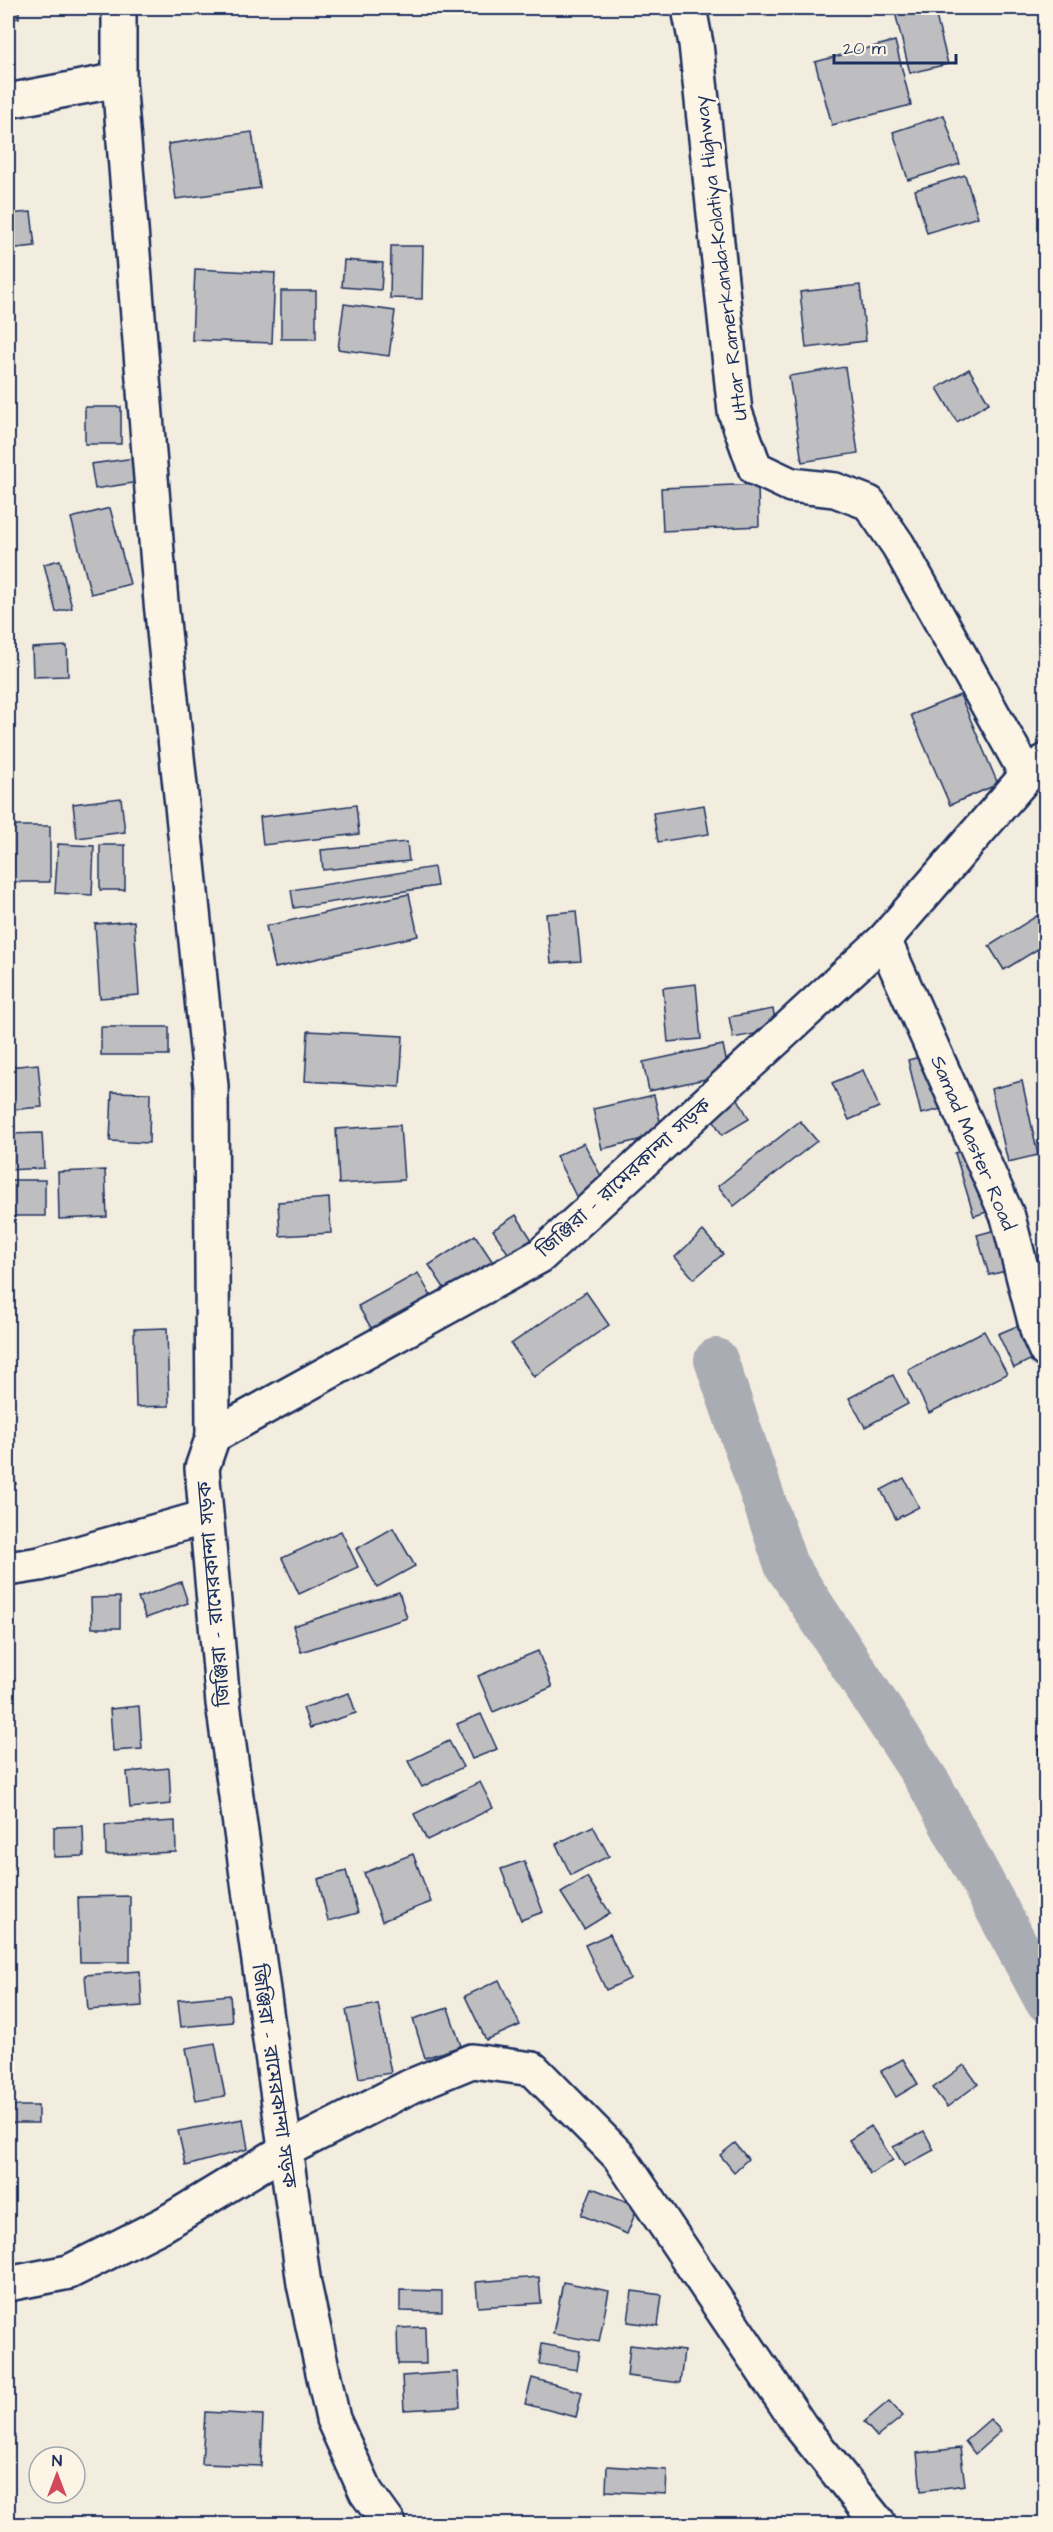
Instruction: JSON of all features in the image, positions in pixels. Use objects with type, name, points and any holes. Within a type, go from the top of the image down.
[{"type":"street","points":[[119,8],[119,80],[161,602],[211,1086],[213,1436]]},
{"type":"street","name":"Uttar Ramerkanda-Kolatiya Highway","points":[[689,8],[696,44],[735,412],[755,468],[791,484],[835,490],[869,503],[898,545],[1036,768]]},
{"type":"street","points":[[8,102],[119,80]]},
{"type":"street","name":"জিঞ্জিরা - রামেরকান্দা সড়ক","points":[[389,2524],[366,2492],[333,2419],[304,2284],[223,1703],[202,1468],[213,1436],[540,1256],[885,940],[1036,768]]},
{"type":"street","name":"Samad Master Road","points":[[885,940],[1008,1217],[1043,1338]]},
{"type":"street","points":[[8,1569],[40,1564],[206,1517]]},
{"type":"street","points":[[8,2284],[69,2272],[164,2224],[284,2151],[411,2086],[472,2061],[533,2069],[618,2156],[801,2427],[879,2524]]},
{"type":"building","points":[[8,8],[19,8],[19,18],[8,19]]},
{"type":"building","points":[[894,8],[934,8],[948,64],[910,73]]},
{"type":"building","points":[[895,41],[911,105],[832,125],[815,62]]},
{"type":"building","points":[[944,115],[960,164],[908,180],[893,132]]},
{"type":"building","points":[[252,132],[260,188],[176,199],[168,144]]},
{"type":"building","points":[[965,175],[978,217],[927,233],[915,190]]},
{"type":"building","points":[[31,212],[35,246],[8,249],[8,214]]},
{"type":"building","points":[[391,246],[423,246],[422,299],[390,298]]},
{"type":"building","points":[[344,260],[383,263],[381,290],[342,287]]},
{"type":"building","points":[[195,269],[275,273],[272,343],[192,340]]},
{"type":"building","points":[[860,285],[866,341],[806,348],[800,292]]},
{"type":"building","points":[[281,291],[316,291],[316,339],[281,339]]},
{"type":"building","points":[[344,304],[395,311],[389,356],[338,349]]},
{"type":"building","points":[[845,367],[858,453],[802,462],[789,376]]},
{"type":"building","points":[[969,369],[989,403],[957,422],[937,388]]},
{"type":"building","points":[[85,407],[121,407],[121,444],[85,444]]},
{"type":"building","points":[[142,457],[145,481],[95,489],[91,464]]},
{"type":"building","points":[[758,484],[759,526],[663,531],[661,488]]},
{"type":"building","points":[[110,508],[130,584],[91,594],[71,518]]},
{"type":"building","points":[[60,560],[72,608],[56,612],[44,564]]},
{"type":"building","points":[[67,646],[68,676],[33,677],[32,648]]},
{"type":"building","points":[[960,695],[998,784],[950,805],[911,715]]},
{"type":"building","points":[[121,798],[125,832],[77,838],[73,804]]},
{"type":"building","points":[[356,805],[359,834],[263,845],[260,817]]},
{"type":"building","points":[[704,805],[709,834],[658,842],[653,813]]},
{"type":"building","points":[[8,826],[50,826],[50,882],[8,882]]},
{"type":"building","points":[[407,842],[409,861],[323,870],[321,850]]},
{"type":"building","points":[[58,844],[94,846],[92,895],[55,893]]},
{"type":"building","points":[[100,845],[125,845],[125,890],[100,890]]},
{"type":"building","points":[[434,867],[437,886],[294,908],[291,890]]},
{"type":"building","points":[[409,894],[418,936],[275,968],[266,926]]},
{"type":"building","points":[[1046,910],[1046,944],[1004,970],[989,946]]},
{"type":"building","points":[[576,911],[581,961],[551,963],[546,914]]},
{"type":"building","points":[[134,921],[139,995],[100,998],[95,924]]},
{"type":"building","points":[[696,984],[701,1039],[668,1042],[663,988]]},
{"type":"building","points":[[773,1009],[777,1030],[733,1038],[729,1017]]},
{"type":"building","points":[[101,1027],[169,1027],[169,1055],[101,1055]]},
{"type":"building","points":[[308,1031],[403,1036],[400,1087],[305,1081]]},
{"type":"building","points":[[723,1045],[729,1074],[649,1091],[643,1062]]},
{"type":"building","points":[[931,1054],[945,1108],[921,1114],[908,1060]]},
{"type":"building","points":[[38,1064],[42,1107],[8,1110],[8,1067]]},
{"type":"building","points":[[863,1070],[879,1107],[849,1120],[832,1083]]},
{"type":"building","points":[[1022,1081],[1038,1155],[1008,1162],[991,1089]]},
{"type":"building","points":[[112,1092],[150,1093],[149,1143],[110,1141]]},
{"type":"building","points":[[654,1095],[663,1134],[602,1149],[593,1109]]},
{"type":"building","points":[[737,1097],[749,1119],[722,1135],[709,1113]]},
{"type":"building","points":[[800,1121],[817,1141],[734,1206],[718,1186]]},
{"type":"building","points":[[400,1125],[404,1180],[339,1184],[336,1129]]},
{"type":"building","points":[[42,1133],[44,1168],[8,1170],[8,1134]]},
{"type":"building","points":[[584,1143],[605,1184],[577,1198],[556,1156]]},
{"type":"building","points":[[975,1147],[993,1210],[974,1216],[955,1153]]},
{"type":"building","points":[[105,1170],[107,1217],[59,1219],[58,1172]]},
{"type":"building","points":[[8,1180],[45,1180],[45,1216],[8,1216]]},
{"type":"building","points":[[329,1198],[331,1233],[280,1236],[278,1202]]},
{"type":"building","points":[[516,1215],[534,1243],[511,1258],[493,1230]]},
{"type":"building","points":[[999,1229],[1010,1270],[989,1275],[977,1235]]},
{"type":"building","points":[[703,1231],[723,1254],[694,1279],[675,1257]]},
{"type":"building","points":[[475,1235],[500,1273],[454,1303],[429,1265]]},
{"type":"building","points":[[418,1273],[432,1298],[373,1331],[358,1306]]},
{"type":"building","points":[[586,1292],[609,1325],[534,1377],[511,1344]]},
{"type":"building","points":[[1017,1326],[1032,1359],[1014,1368],[998,1334]]},
{"type":"building","points":[[167,1328],[169,1406],[136,1407],[134,1329]]},
{"type":"building","points":[[984,1331],[1007,1374],[929,1413],[908,1370]]},
{"type":"building","points":[[893,1375],[908,1404],[865,1427],[849,1398]]},
{"type":"building","points":[[8,1458],[16,1484],[8,1486]]},
{"type":"building","points":[[904,1478],[919,1507],[896,1519],[881,1490]]},
{"type":"building","points":[[393,1528],[415,1566],[377,1587],[356,1549]]},
{"type":"building","points":[[341,1531],[358,1567],[299,1594],[282,1558]]},
{"type":"building","points":[[181,1582],[188,1603],[146,1618],[138,1598]]},
{"type":"building","points":[[399,1592],[407,1618],[301,1652],[293,1626]]},
{"type":"building","points":[[120,1597],[120,1628],[92,1628],[91,1598]]},
{"type":"building","points":[[538,1651],[552,1687],[493,1712],[478,1676]]},
{"type":"building","points":[[349,1693],[356,1713],[310,1728],[303,1708]]},
{"type":"building","points":[[139,1706],[142,1749],[113,1751],[110,1709]]},
{"type":"building","points":[[481,1714],[497,1749],[472,1759],[457,1724]]},
{"type":"building","points":[[1046,1736],[1046,1788],[1041,1789],[1038,1737]]},
{"type":"building","points":[[449,1741],[463,1767],[422,1787],[408,1761]]},
{"type":"building","points":[[169,1768],[171,1804],[130,1808],[127,1772]]},
{"type":"building","points":[[480,1782],[493,1808],[427,1840],[414,1814]]},
{"type":"building","points":[[175,1821],[176,1852],[106,1855],[105,1825]]},
{"type":"building","points":[[83,1826],[84,1856],[54,1857],[54,1827]]},
{"type":"building","points":[[593,1826],[609,1856],[571,1875],[556,1844]]},
{"type":"building","points":[[413,1854],[431,1902],[382,1921],[364,1873]]},
{"type":"building","points":[[524,1861],[543,1912],[521,1920],[501,1869]]},
{"type":"building","points":[[346,1871],[358,1913],[328,1921],[318,1879]]},
{"type":"building","points":[[587,1877],[610,1913],[584,1929],[561,1893]]},
{"type":"building","points":[[130,1896],[130,1962],[80,1962],[78,1897]]},
{"type":"building","points":[[610,1934],[630,1979],[606,1990],[585,1945]]},
{"type":"building","points":[[140,1971],[142,2006],[88,2010],[85,1975]]},
{"type":"building","points":[[499,1980],[520,2025],[486,2040],[465,1996]]},
{"type":"building","points":[[230,1995],[232,2022],[181,2027],[178,2000]]},
{"type":"building","points":[[378,2004],[391,2073],[359,2078],[346,2010]]},
{"type":"building","points":[[448,2008],[461,2046],[425,2058],[413,2019]]},
{"type":"building","points":[[215,2043],[225,2096],[196,2101],[186,2048]]},
{"type":"building","points":[[903,2059],[918,2084],[896,2097],[881,2071]]},
{"type":"building","points":[[964,2065],[978,2084],[947,2107],[933,2088]]},
{"type":"building","points":[[8,2106],[38,2106],[38,2123],[8,2123]]},
{"type":"building","points":[[243,2119],[248,2149],[186,2166],[178,2131]]},
{"type":"building","points":[[871,2126],[893,2160],[870,2174],[849,2140]]},
{"type":"building","points":[[924,2131],[934,2150],[904,2166],[893,2147]]},
{"type":"building","points":[[735,2143],[748,2159],[734,2172],[720,2155]]},
{"type":"building","points":[[592,2188],[638,2206],[627,2234],[581,2215]]},
{"type":"building","points":[[539,2277],[541,2303],[478,2307],[476,2282]]},
{"type":"building","points":[[563,2282],[609,2291],[599,2342],[553,2334]]},
{"type":"building","points":[[400,2290],[442,2291],[442,2312],[400,2311]]},
{"type":"building","points":[[632,2291],[662,2295],[658,2326],[628,2322]]},
{"type":"building","points":[[425,2327],[426,2364],[398,2364],[397,2328]]},
{"type":"building","points":[[542,2344],[580,2351],[577,2370],[539,2364]]},
{"type":"building","points":[[630,2345],[684,2351],[680,2383],[627,2376]]},
{"type":"building","points":[[458,2372],[460,2407],[404,2410],[402,2376]]},
{"type":"building","points":[[532,2378],[582,2392],[576,2417],[525,2404]]},
{"type":"building","points":[[889,2401],[903,2416],[877,2437],[864,2422]]},
{"type":"building","points":[[205,2412],[263,2415],[261,2466],[202,2464]]},
{"type":"building","points":[[990,2419],[1001,2431],[975,2454],[965,2441]]},
{"type":"building","points":[[960,2448],[965,2485],[921,2491],[917,2453]]},
{"type":"building","points":[[607,2466],[667,2470],[666,2494],[606,2491]]},
{"type":"waterway","points":[[716,1360],[786,1565],[930,1785],[1046,2000]]}]
